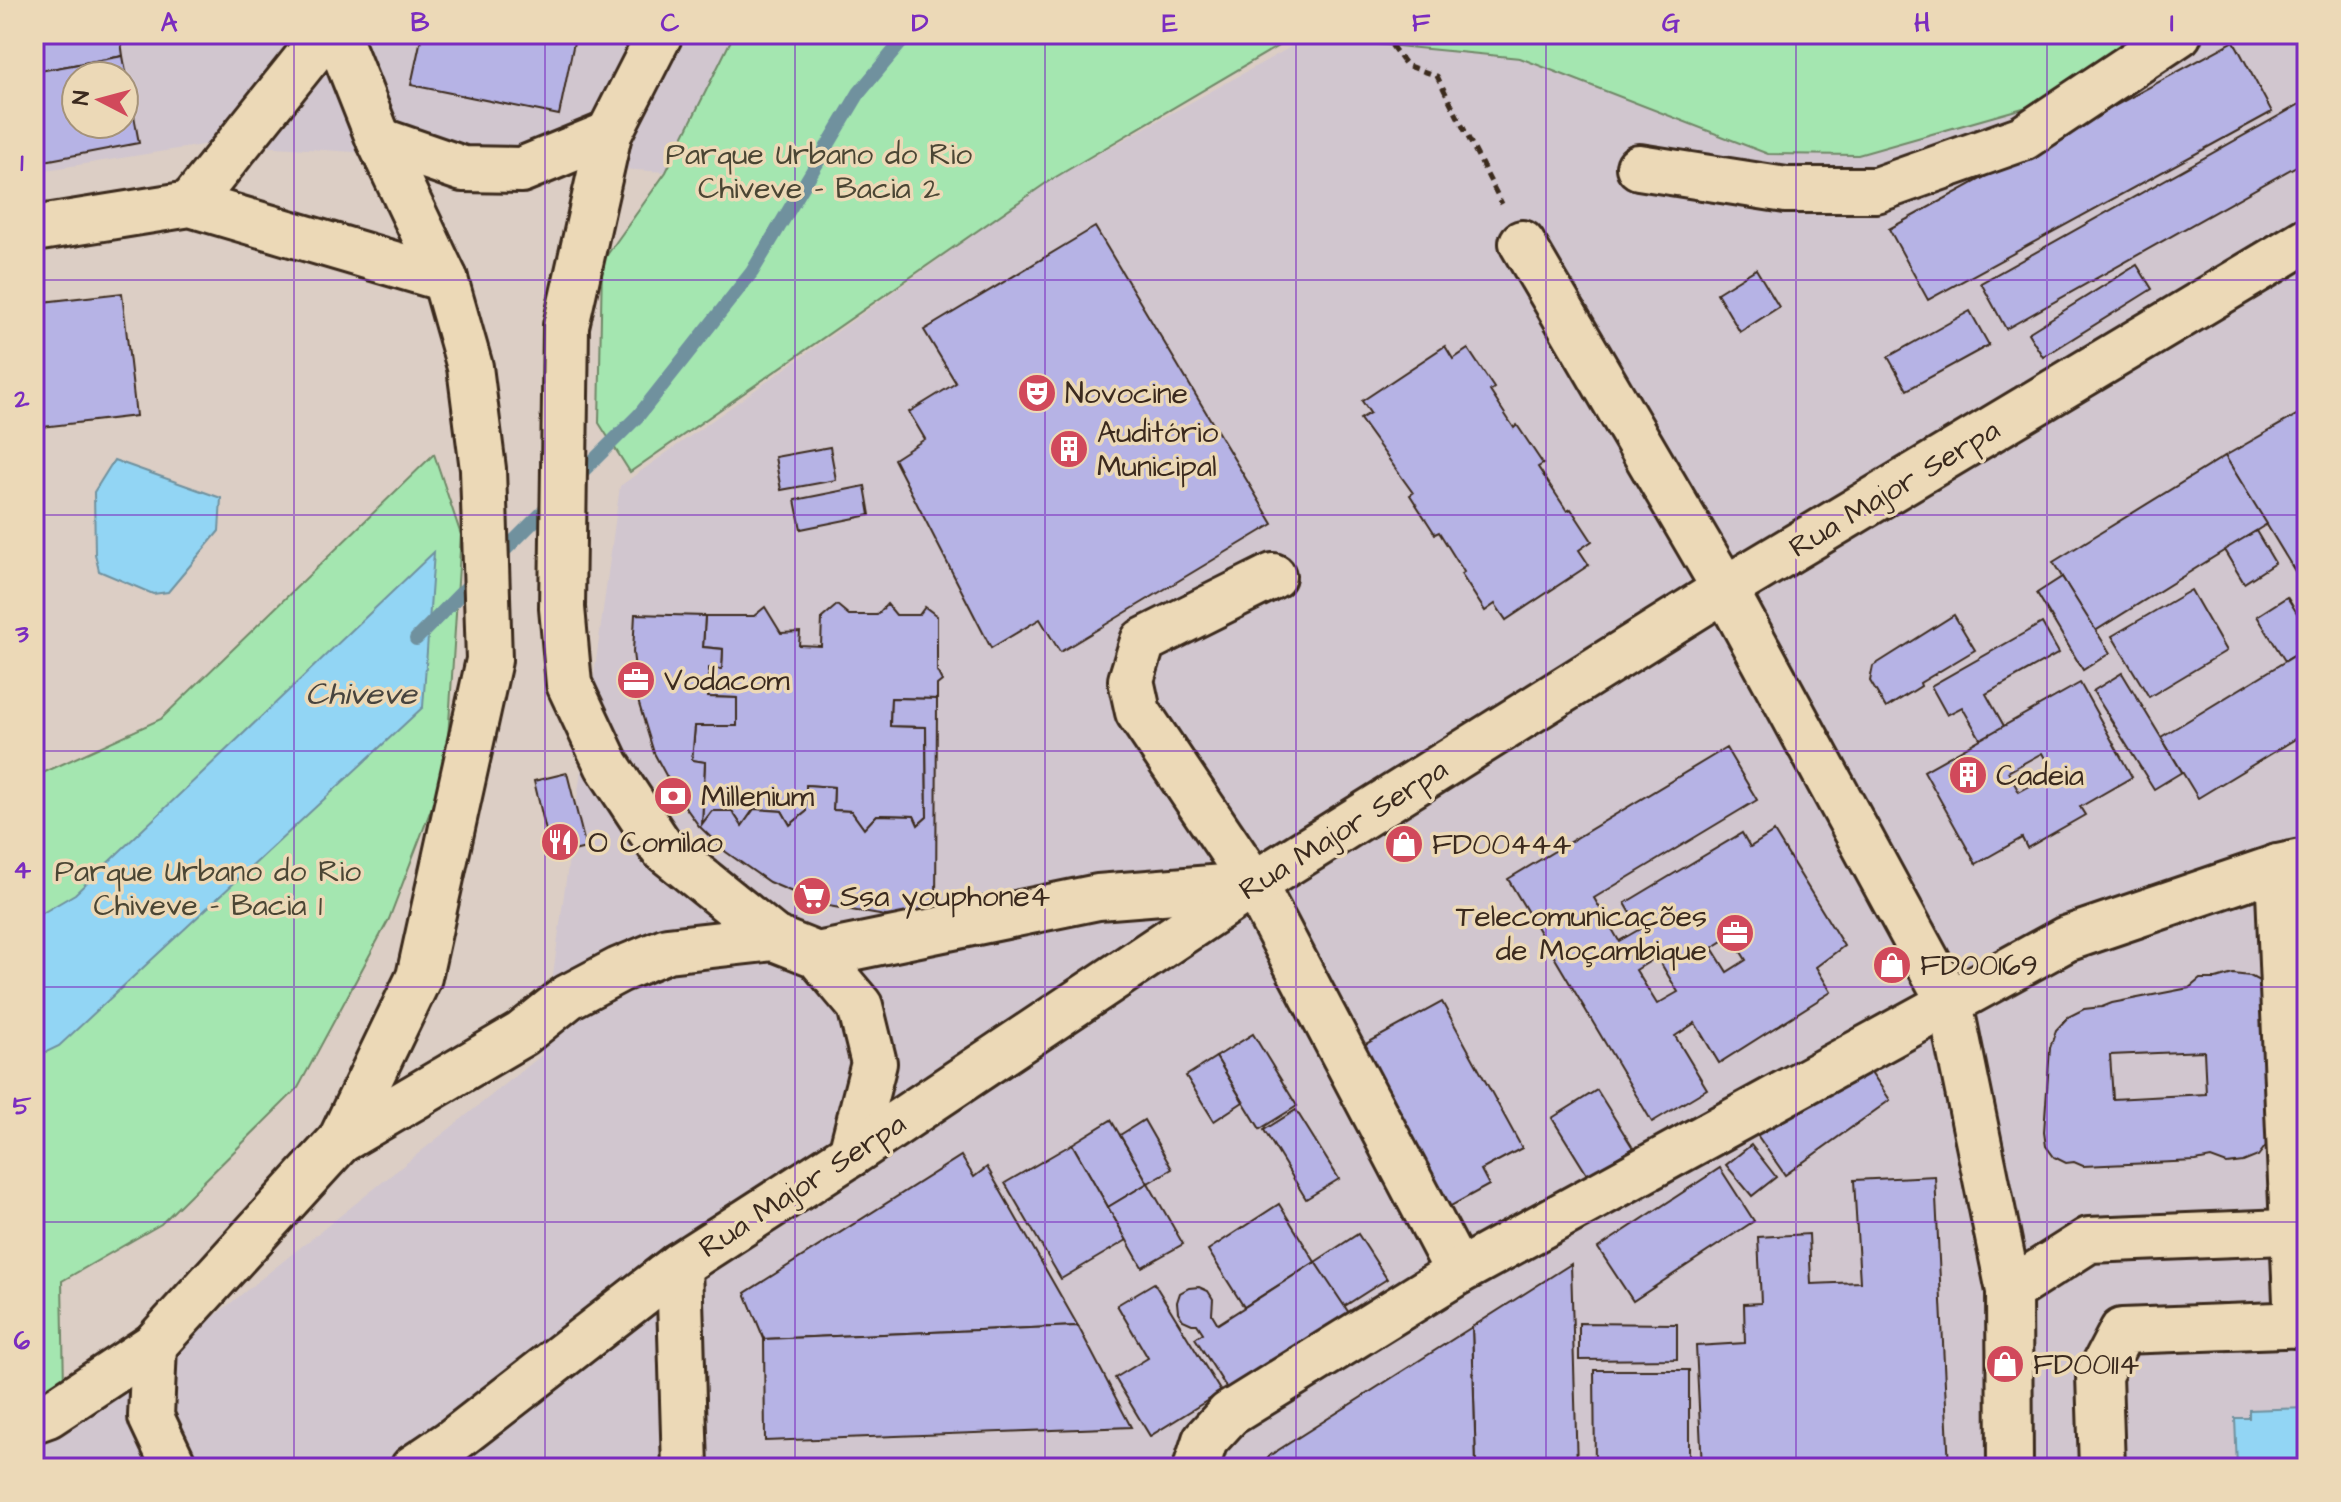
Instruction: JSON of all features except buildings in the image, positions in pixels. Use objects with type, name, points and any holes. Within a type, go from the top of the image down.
[{"type":"street","points":[[190,204],[326,34]]},
{"type":"street","points":[[34,1420],[48,1415],[154,1345],[340,1141],[419,977],[489,660],[483,469],[470,367],[445,279],[379,140],[337,34]]},
{"type":"street","points":[[660,34],[609,134],[566,326],[562,608],[569,684],[607,765],[661,847],[774,938],[817,955],[860,1006],[874,1063],[851,1154]]},
{"type":"street","points":[[1639,167],[1786,190],[1876,190],[2023,138],[2179,34]]},
{"type":"street","points":[[379,140],[463,169],[521,170],[609,134]]},
{"type":"street","points":[[34,229],[190,204],[445,279]]},
{"type":"street","name":"Rua Major Serpa","points":[[413,1468],[450,1443],[679,1265],[851,1154],[1254,884],[1725,589],[2307,240]]},
{"type":"street","points":[[1522,243],[1725,589],[1950,1003],[2009,1291],[2010,1468]]},
{"type":"street","points":[[1273,576],[1143,641],[1131,680],[1138,712],[1254,884],[1458,1272]]},
{"type":"street","points":[[1196,1468],[1205,1440],[1229,1414],[1458,1272],[2066,939],[2293,864],[2302,1325],[2122,1331],[2099,1375],[2102,1468]]},
{"type":"street","points":[[817,955],[1098,897],[1254,884]]},
{"type":"street","points":[[340,1141],[522,1034],[568,997],[619,970],[667,950],[774,938]]},
{"type":"street","points":[[2009,1291],[2089,1240],[2300,1231]]},
{"type":"street","points":[[679,1265],[685,1468]]},
{"type":"street","points":[[154,1345],[151,1417],[175,1468]]},
{"type":"path","points":[[1383,34],[1406,65],[1437,76],[1522,243]]},
{"type":"shaded area","points":[[34,34],[734,34],[666,172],[215,143],[34,172]]},
{"type":"shaded area","points":[[2143,34],[2307,34],[2307,1468],[34,1468],[34,1418],[183,1341],[542,1055],[620,486],[1049,181],[1309,37],[1520,58]]},
{"type":"green space","name":"Parque Urbano do Rio Chiveve - Bacia 2","points":[[734,34],[2143,34],[2076,93],[1858,155],[1768,154],[1520,58],[1295,36],[1049,181],[630,472],[599,423],[602,262],[666,172]]},
{"type":"green space","name":"Parque Urbano do Rio Chiveve - Bacia 1","points":[[434,454],[461,535],[446,770],[389,919],[298,1088],[161,1224],[62,1281],[64,1387],[34,1401],[34,777],[161,719]]},
{"type":"water","points":[[114,460],[221,498],[219,531],[168,592],[153,594],[99,571],[95,554],[94,492]]},
{"type":"water","name":"Chiveve","points":[[434,552],[423,707],[59,1046],[34,1058],[34,918],[75,894]]},
{"type":"water","points":[[2307,1408],[2307,1468],[2237,1468],[2235,1418],[2249,1418],[2249,1410]]},
{"type":"waterway","points":[[574,480],[639,415],[752,272],[859,93],[908,34]]},
{"type":"waterway","points":[[495,560],[554,501]]},
{"type":"waterway","points":[[416,639],[477,577]]},
{"type":"place","name":"Novocine","points":[[1037,393]]},
{"type":"place","name":"Auditório Municipal","points":[[1069,449]]},
{"type":"place","name":"Vodacom","points":[[636,680]]},
{"type":"place","name":"Cadeia","points":[[1968,775]]},
{"type":"place","name":"Millenium","points":[[673,796]]},
{"type":"place","name":"O Comilao","points":[[560,842]]},
{"type":"place","name":"FD00444","points":[[1404,844]]},
{"type":"place","name":"Ssa youphone4","points":[[812,896]]},
{"type":"place","name":"Telecomunicações de Moçambique","points":[[1735,933]]},
{"type":"place","name":"FD00169","points":[[1892,965]]},
{"type":"place","name":"FD00114","points":[[2005,1364]]}]
